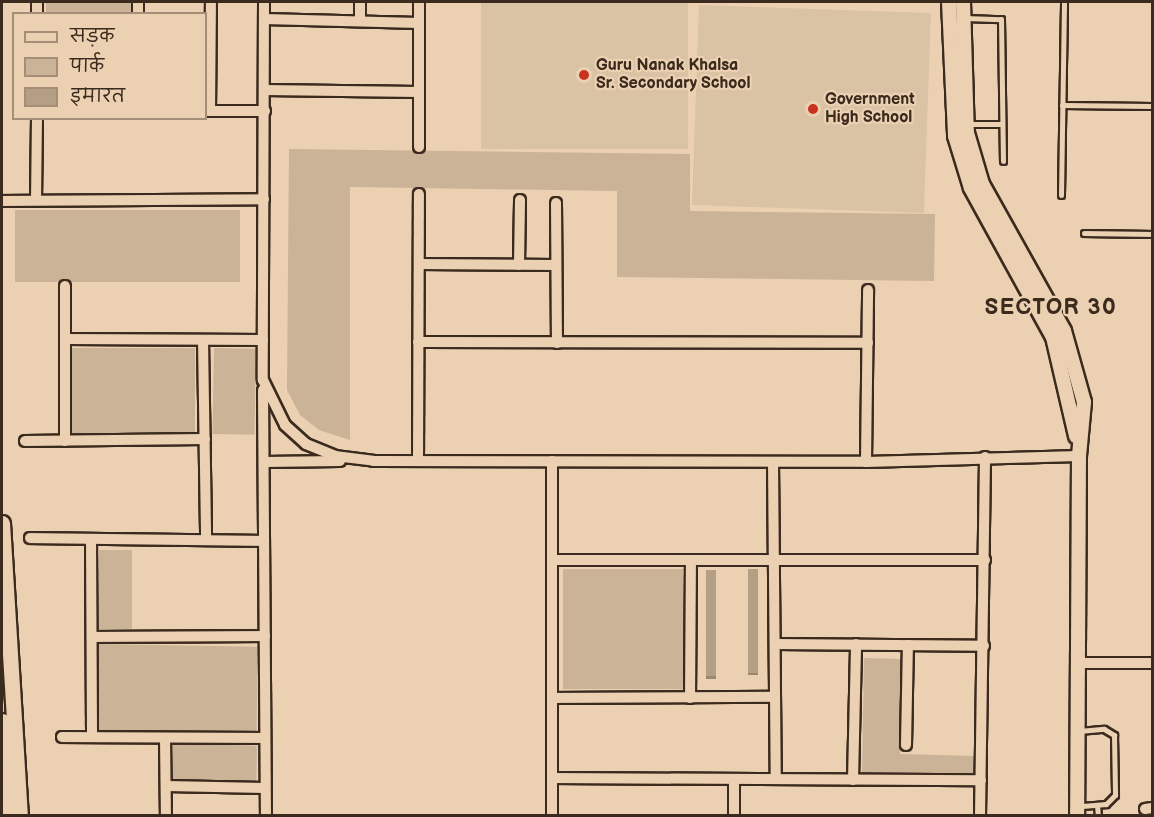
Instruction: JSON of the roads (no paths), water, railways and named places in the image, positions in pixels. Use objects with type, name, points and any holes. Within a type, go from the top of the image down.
[{"type":"main road","points":[[2,523],[20,816]]},
{"type":"main road","points":[[2,721],[8,816]]},
{"type":"street","points":[[211,2],[208,111],[265,111]]},
{"type":"street","points":[[264,2],[263,380],[266,816]]},
{"type":"street","points":[[360,2],[360,21]]},
{"type":"street","points":[[419,2],[419,147]]},
{"type":"street","points":[[949,2],[956,18],[967,124],[982,184],[1064,331],[1084,402],[1079,456],[1078,778],[1081,812]]},
{"type":"street","points":[[963,2],[956,18],[954,136],[970,189],[1053,338],[1071,404],[1079,456]]},
{"type":"street","points":[[264,19],[419,23]]},
{"type":"street","points":[[264,90],[419,92]]},
{"type":"street","points":[[36,200],[37,120]]},
{"type":"street","points":[[418,461],[419,194]]},
{"type":"street","points":[[2,201],[264,199]]},
{"type":"street","points":[[519,265],[520,200]]},
{"type":"street","points":[[555,203],[557,343]]},
{"type":"street","points":[[419,264],[556,265]]},
{"type":"street","points":[[65,286],[65,441]]},
{"type":"street","points":[[866,462],[868,290]]},
{"type":"street","points":[[65,339],[264,340]]},
{"type":"street","points":[[203,340],[206,540]]},
{"type":"street","points":[[418,342],[868,343]]},
{"type":"street","points":[[263,380],[285,425],[306,444],[334,456],[373,460]]},
{"type":"street","points":[[25,441],[205,439]]},
{"type":"street","points":[[264,462],[373,460],[866,462],[1079,456]]},
{"type":"street","points":[[980,816],[985,457]]},
{"type":"street","points":[[552,461],[552,816]]},
{"type":"street","points":[[773,462],[776,779]]},
{"type":"street","points":[[30,538],[264,541]]},
{"type":"street","points":[[92,539],[92,737]]},
{"type":"street","points":[[552,560],[985,560]]},
{"type":"street","points":[[690,698],[691,560]]},
{"type":"street","points":[[92,637],[265,636]]},
{"type":"street","points":[[775,644],[984,646]]},
{"type":"street","points":[[854,780],[856,644]]},
{"type":"street","points":[[906,745],[908,645]]},
{"type":"street","points":[[1079,663],[1152,663]]},
{"type":"street","points":[[552,698],[775,697]]},
{"type":"street","points":[[62,737],[265,738]]},
{"type":"street","points":[[165,738],[166,816]]},
{"type":"street","points":[[552,778],[981,780]]},
{"type":"street","points":[[734,779],[734,816]]},
{"type":"street","points":[[166,786],[266,788]]},
{"type":"lane","points":[[1061,195],[1064,2]]},
{"type":"lane","points":[[956,18],[1001,19],[1003,161]]},
{"type":"lane","points":[[1062,105],[1152,106]]},
{"type":"lane","points":[[967,124],[1002,124]]},
{"type":"lane","points":[[1084,233],[1152,234]]},
{"type":"lane","points":[[1079,731],[1104,729],[1114,735],[1115,795],[1106,804],[1081,812]]},
{"type":"lane","points":[[1097,805],[1098,816]]},
{"type":"place","name":"Guru Nanak Khalsa Sr. Secondary School","points":[[584,75]]},
{"type":"place","name":"Government High School","points":[[813,109]]},
{"type":"district","name":"SECTOR 30","points":[[1051,308]]}]
